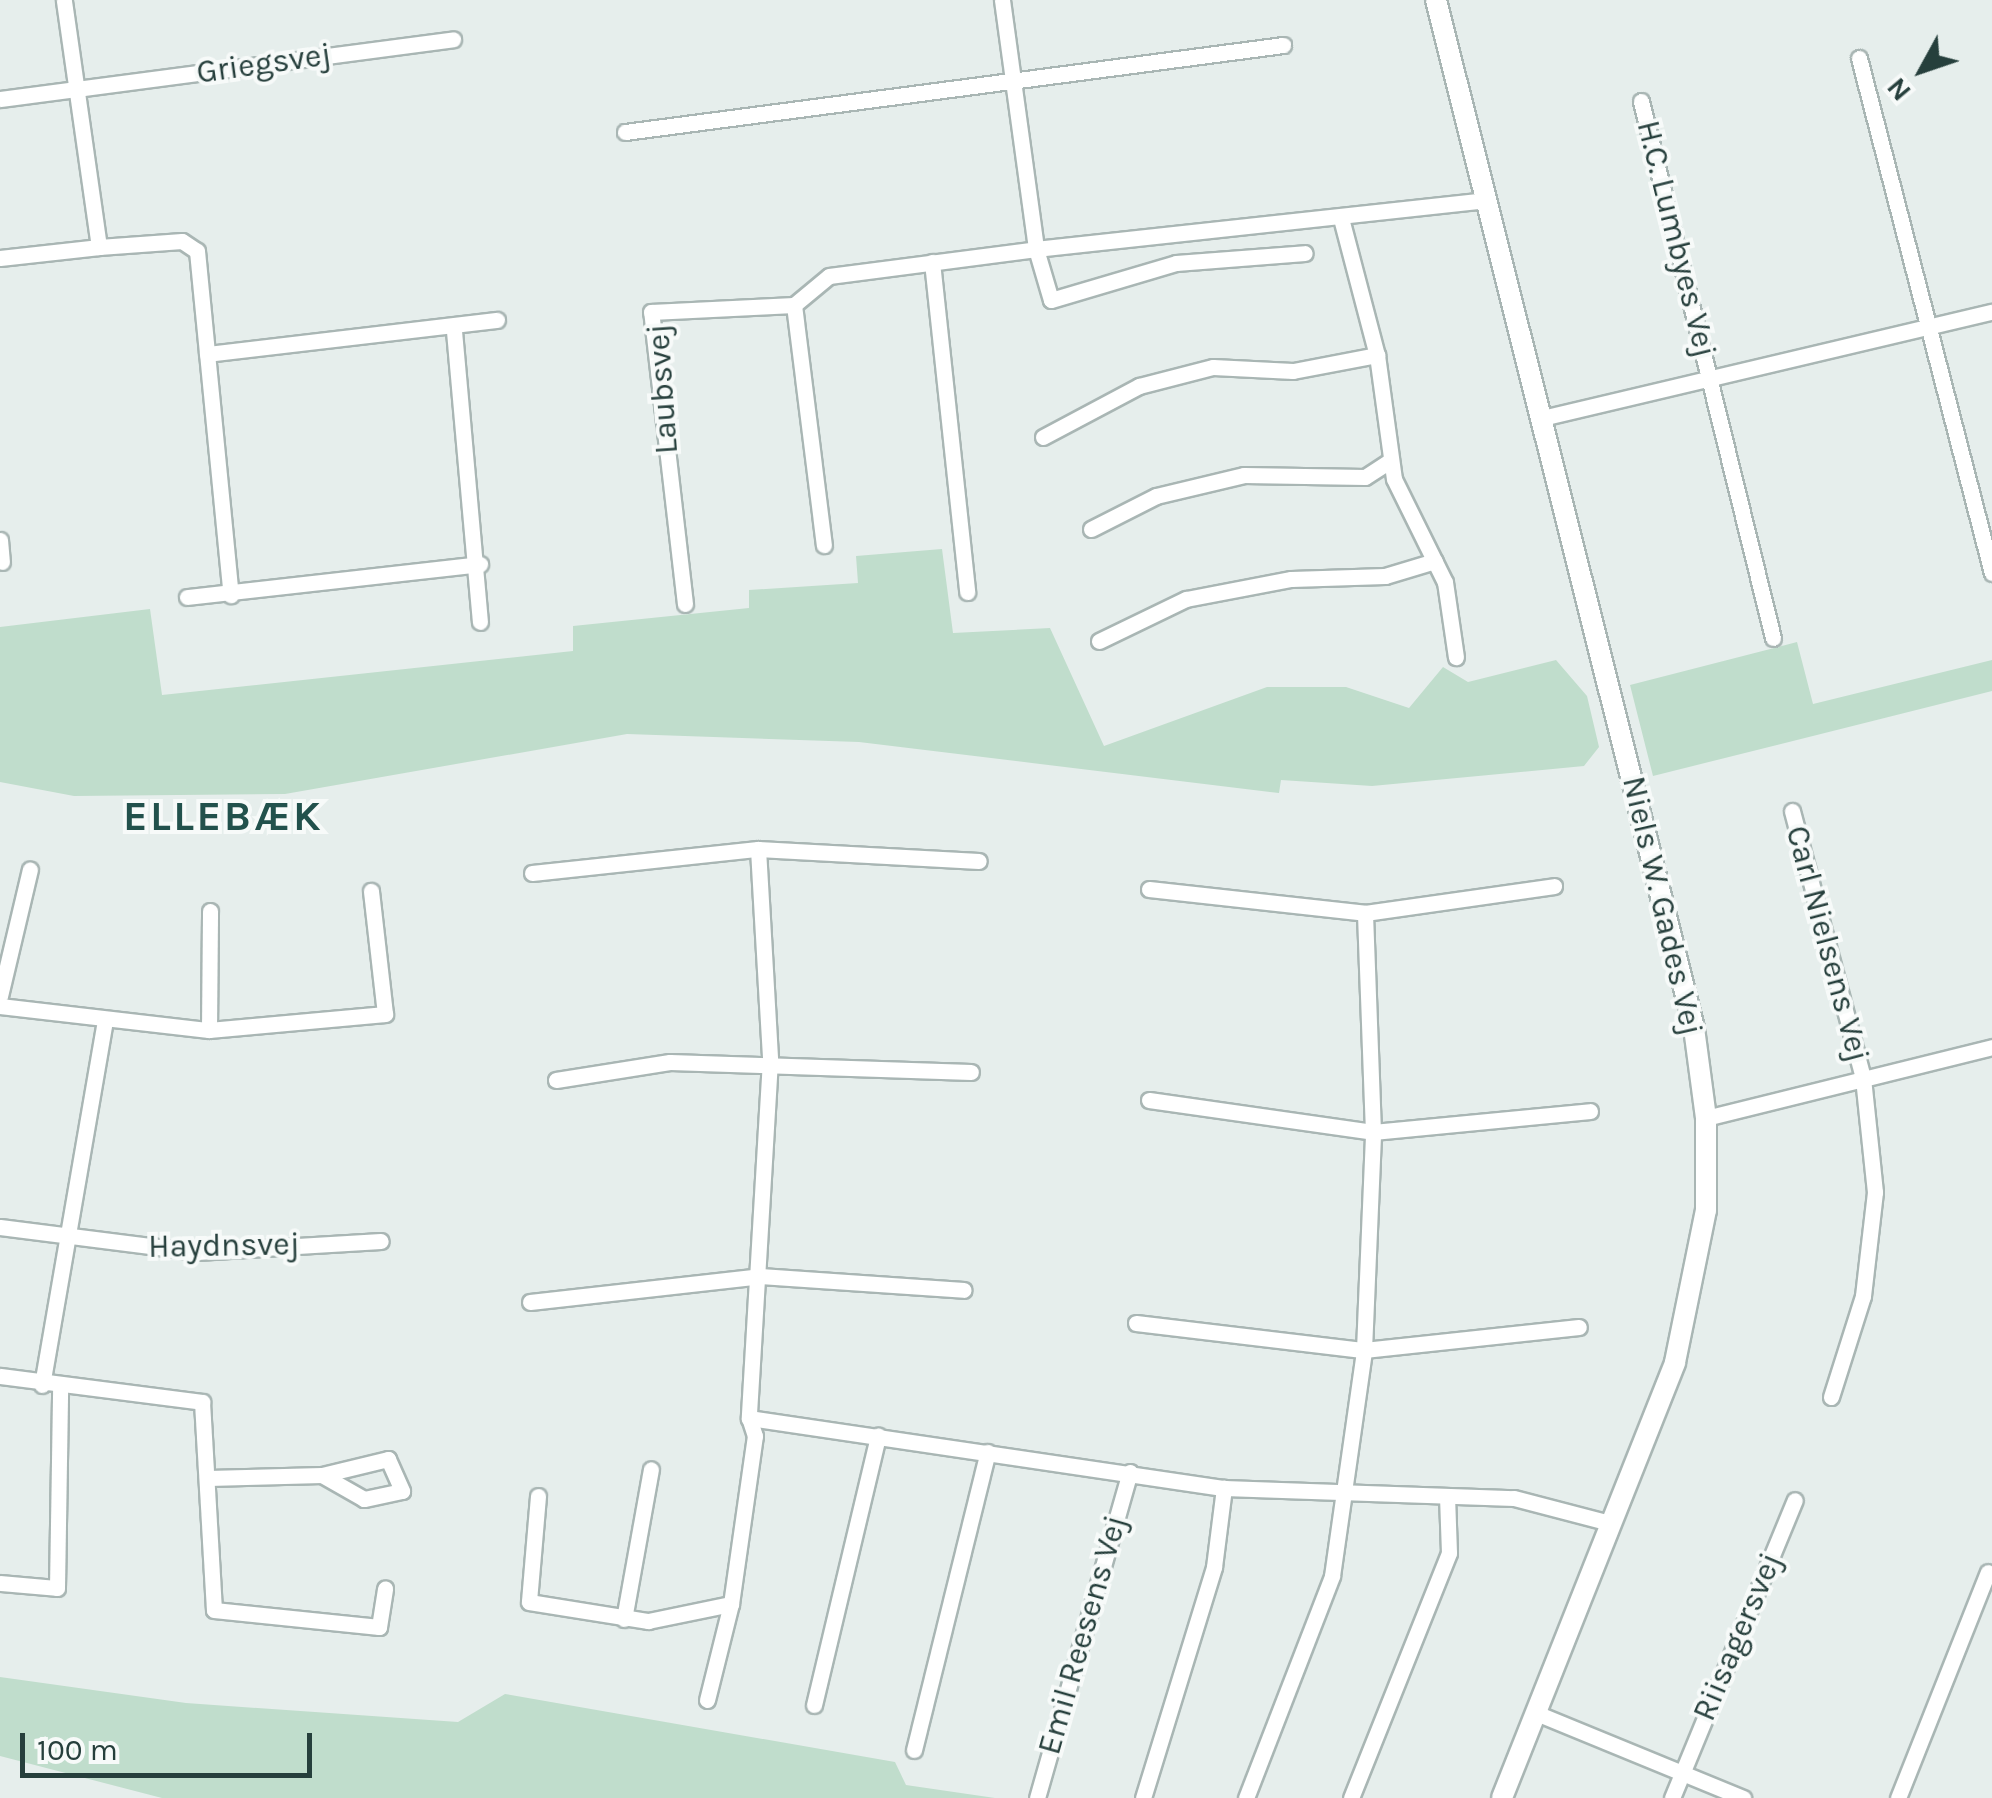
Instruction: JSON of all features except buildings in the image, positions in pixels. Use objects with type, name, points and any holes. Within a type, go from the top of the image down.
[{"type":"street","points":[[64,0],[98,247]]},
{"type":"street","points":[[1002,0],[1036,248],[1051,300],[1176,263],[1305,253]]},
{"type":"street","name":"Niels W. Gades Vej","points":[[1436,0],[1694,1028],[1706,1118],[1695,1286],[1610,1524],[1502,1798]]},
{"type":"street","name":"Griegsvej","points":[[0,99],[453,39]]},
{"type":"street","points":[[624,132],[1284,44]]},
{"type":"street","points":[[1859,58],[1931,324],[1992,573]]},
{"type":"street","name":"H.C. Lumbyes Vej","points":[[1640,101],[1712,377],[1773,638]]},
{"type":"street","points":[[824,545],[794,304],[828,276],[1036,248],[1342,222],[1486,200]]},
{"type":"street","points":[[1342,222],[1377,355],[1392,460],[1435,561],[1456,657]]},
{"type":"street","points":[[0,258],[182,241],[198,251],[231,595]]},
{"type":"street","points":[[932,262],[966,592]]},
{"type":"street","name":"Laubsvej","points":[[685,604],[651,312],[794,304]]},
{"type":"street","name":"H.C. Lumbyes Vej","points":[[1542,418],[1992,312]]},
{"type":"street","points":[[207,354],[454,330],[497,320]]},
{"type":"street","points":[[454,330],[480,564],[480,622]]},
{"type":"street","points":[[1043,437],[1139,386],[1213,367],[1293,370],[1377,355]]},
{"type":"street","points":[[1091,528],[1156,496],[1244,475],[1365,477],[1392,460]]},
{"type":"street","points":[[0,540],[2,562]]},
{"type":"street","points":[[1099,642],[1186,599],[1292,579],[1385,576],[1435,561]]},
{"type":"street","points":[[187,597],[480,564]]},
{"type":"street","name":"Carl Nielsens Vej","points":[[1792,811],[1863,1078],[1875,1192],[1863,1296],[1832,1397]]},
{"type":"street","points":[[532,873],[758,849],[979,861]]},
{"type":"street","points":[[707,1700],[731,1604],[755,1436],[749,1418],[770,1060],[758,849]]},
{"type":"street","points":[[0,996],[30,869]]},
{"type":"street","points":[[1149,890],[1366,913],[1554,886]]},
{"type":"street","points":[[0,1006],[209,1030],[385,1014],[371,891]]},
{"type":"street","points":[[209,1030],[210,912]]},
{"type":"street","points":[[1246,1798],[1332,1576],[1337,1498],[1364,1350],[1373,1132],[1366,913]]},
{"type":"street","points":[[42,1385],[105,1021]]},
{"type":"street","name":"Carl Nielsens Vej","points":[[1706,1118],[1992,1047]]},
{"type":"street","points":[[556,1080],[670,1062],[770,1060],[972,1072]]},
{"type":"street","points":[[1149,1100],[1373,1132],[1590,1111]]},
{"type":"street","name":"Haydnsvej","points":[[0,1227],[68,1240],[197,1252],[381,1240]]},
{"type":"street","points":[[530,1302],[760,1276],[964,1290]]},
{"type":"street","points":[[1136,1323],[1364,1350],[1580,1327]]},
{"type":"street","points":[[0,1376],[60,1390],[202,1402],[214,1610],[379,1627],[386,1588]]},
{"type":"street","points":[[0,1583],[57,1588],[60,1390]]},
{"type":"street","name":"Emil Reesens Vej","points":[[749,1418],[1224,1488],[1337,1498],[1514,1498],[1610,1524]]},
{"type":"street","points":[[814,1705],[878,1436]]},
{"type":"street","points":[[914,1750],[988,1452]]},
{"type":"street","points":[[208,1478],[322,1474],[388,1458],[402,1491],[364,1499],[322,1474]]},
{"type":"street","points":[[624,1619],[651,1469]]},
{"type":"street","name":"Emil Reesens Vej","points":[[1036,1798],[1130,1472]]},
{"type":"street","points":[[1143,1798],[1214,1568],[1224,1488]]},
{"type":"street","points":[[538,1496],[529,1602],[624,1619],[731,1604]]},
{"type":"street","points":[[1350,1798],[1449,1553],[1447,1496]]},
{"type":"street","name":"Riisagersvej","points":[[1672,1798],[1795,1500]]},
{"type":"street","points":[[1898,1798],[1988,1572]]},
{"type":"street","points":[[1536,1713],[1743,1798]]},
{"type":"green space","points":[[942,549],[953,633],[1050,628],[1104,746],[1267,687],[1346,687],[1409,708],[1443,667],[1468,682],[1556,660],[1587,696],[1599,747],[1584,766],[1372,786],[1281,780],[1279,793],[859,742],[627,734],[285,794],[74,796],[0,782],[0,627],[150,609],[162,695],[573,651],[573,626],[749,608],[749,590],[858,583],[856,556]]},
{"type":"green space","points":[[1797,642],[1813,704],[1992,660],[1992,691],[1653,776],[1630,685]]},
{"type":"green space","points":[[0,1677],[186,1703],[458,1722],[505,1694],[895,1762],[906,1785],[995,1798],[162,1798],[0,1756]]},
{"type":"district","name":"ELLEBÆK","points":[[223,816]]}]
